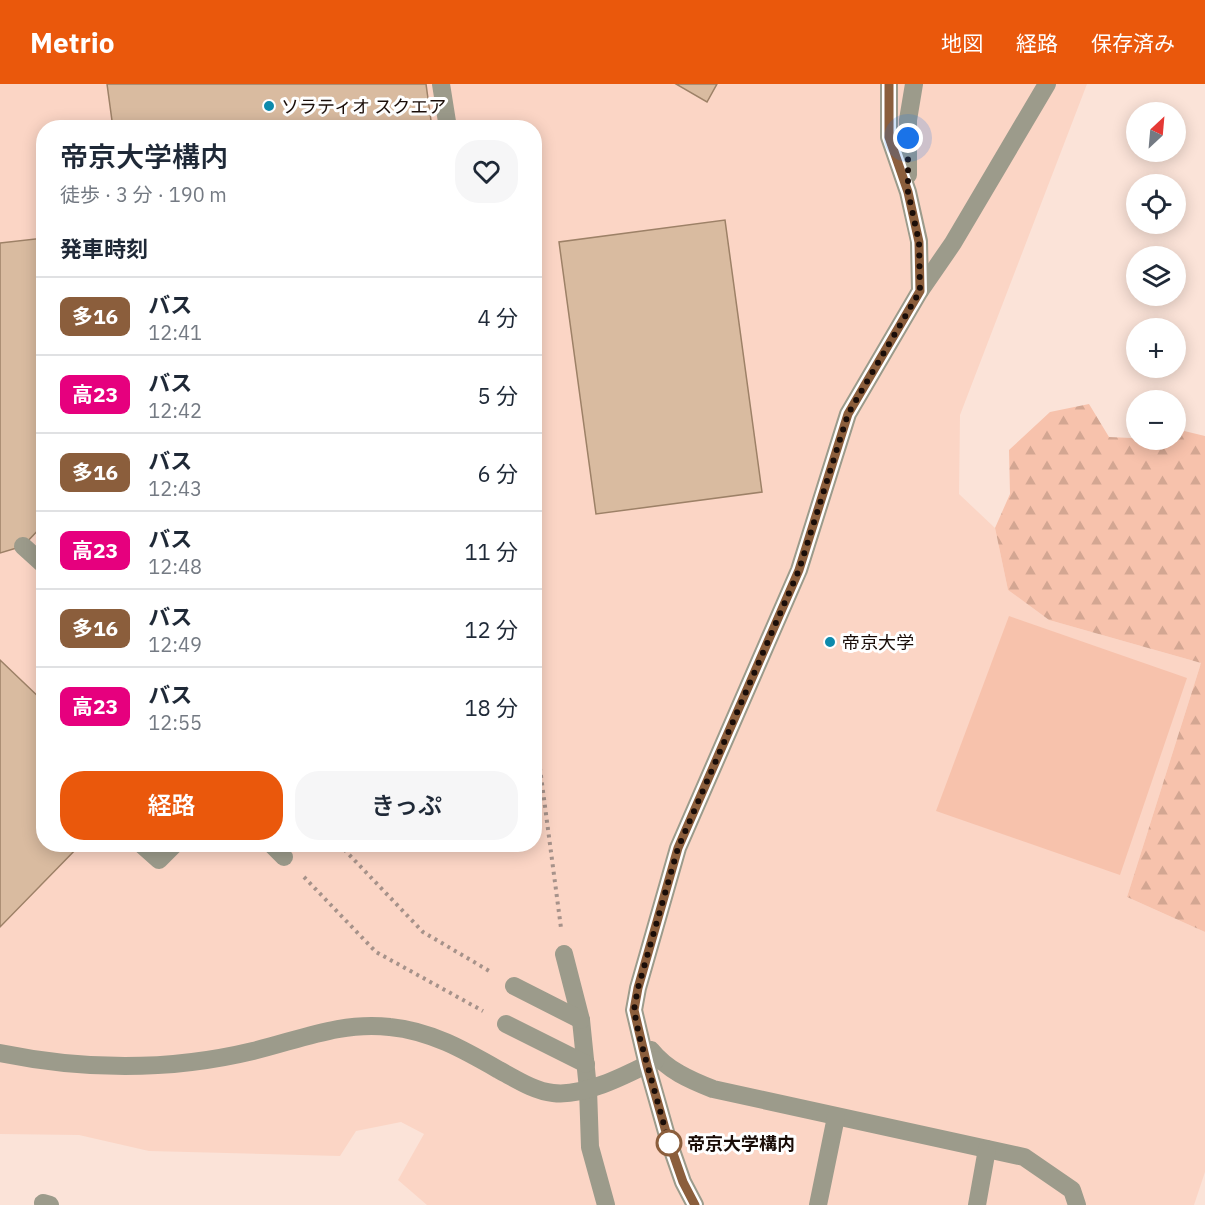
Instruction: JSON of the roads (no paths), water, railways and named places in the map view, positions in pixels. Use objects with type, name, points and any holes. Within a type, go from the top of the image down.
[{"type":"street","points":[[441,84],[447,120]]},
{"type":"street","points":[[889,84],[889,137],[908,192],[919,242],[920,291]]},
{"type":"street","points":[[908,192],[908,120],[914,84]]},
{"type":"street","points":[[695,1205],[683,1182],[668,1139],[652,1062],[639,1035],[634,1010],[638,988],[678,848],[799,570],[848,414],[920,291],[953,243],[1047,84]]},
{"type":"street","points":[[23,546],[36,558]]},
{"type":"street","points":[[150,852],[159,860],[166,852]]},
{"type":"street","points":[[279,852],[284,857]]},
{"type":"street","points":[[564,954],[581,1020],[588,1089],[590,1147],[606,1205]]},
{"type":"street","points":[[514,986],[581,1020]]},
{"type":"street","points":[[506,1024],[586,1064]]},
{"type":"street","points":[[0,1053],[74,1064],[148,1066],[220,1058],[344,1027],[368,1025],[415,1031],[438,1037],[530,1086],[553,1093],[588,1089],[652,1062],[714,1089],[1024,1157],[1072,1190],[1077,1205]]},
{"type":"street","points":[[818,1205],[836,1117]]},
{"type":"street","points":[[977,1205],[987,1149]]},
{"type":"place","name":"ソラティオ スクエア","points":[[269,106]]},
{"type":"place","name":"帝京大学","points":[[830,642]]},
{"type":"place","name":"帝京大学構内","points":[[669,1143]]}]
